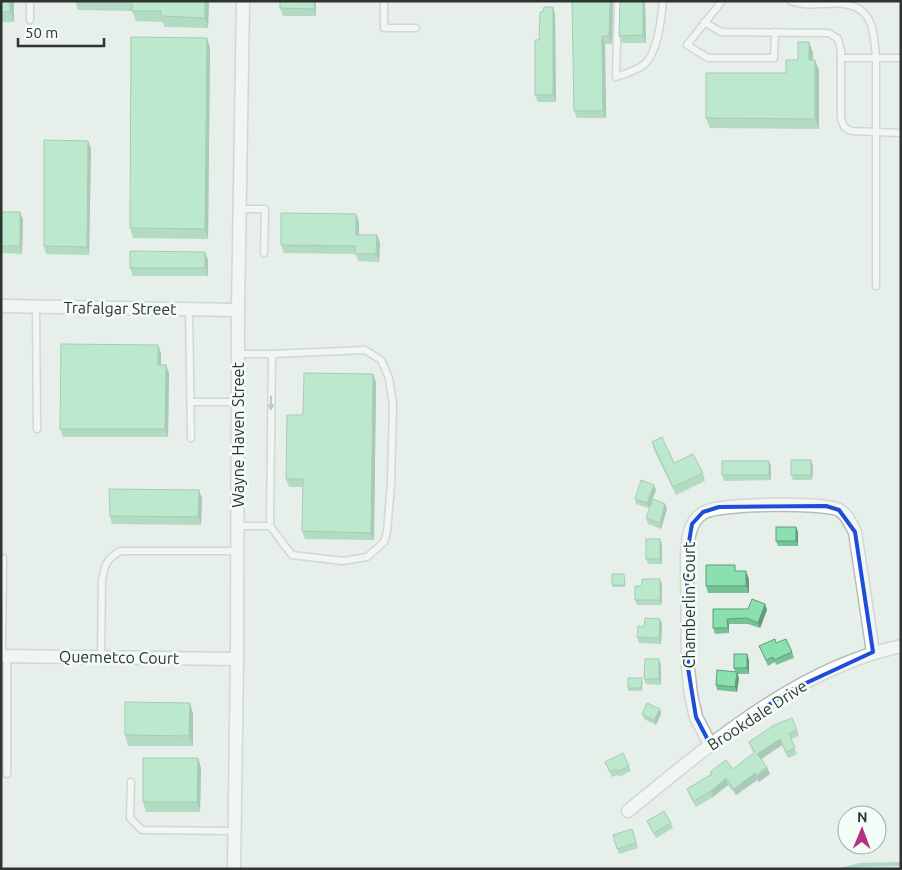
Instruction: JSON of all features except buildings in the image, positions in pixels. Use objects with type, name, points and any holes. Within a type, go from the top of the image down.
[{"type":"street","name":"Wayne Haven Street","points":[[234,869],[238,551],[238,310],[243,1]]},
{"type":"street","name":"Trafalgar Street","points":[[1,306],[238,310]]},
{"type":"street","name":"Chamberlin Court","points":[[710,744],[696,717],[688,668],[688,537],[692,524],[703,512],[719,507],[808,504],[840,510],[849,520],[855,532],[873,652]]},
{"type":"street","name":"Brookdale Drive","points":[[628,811],[710,744],[791,690],[828,671],[873,652],[901,646]]},
{"type":"street","name":"Quemetco Court","points":[[3,656],[237,659]]},
{"type":"lane","points":[[30,1],[30,20]]},
{"type":"lane","points":[[384,1],[384,28],[416,28]]},
{"type":"lane","points":[[618,1],[616,77],[643,66],[654,50],[663,1]]},
{"type":"lane","points":[[722,1],[687,45],[708,58],[774,58],[775,32]]},
{"type":"lane","points":[[791,1],[800,5],[845,4],[860,10],[869,18],[873,29],[876,58],[876,286]]},
{"type":"lane","points":[[704,22],[721,32],[829,33],[838,39],[841,51],[841,118],[843,126],[847,130],[852,131],[901,134]]},
{"type":"lane","points":[[841,58],[901,58]]},
{"type":"lane","points":[[240,209],[265,209],[264,253]]},
{"type":"lane","points":[[36,306],[37,429]]},
{"type":"lane","points":[[189,309],[192,438]]},
{"type":"lane","points":[[239,354],[365,350],[381,360],[389,378],[393,405],[391,484],[387,532],[384,542],[367,558],[343,560],[292,555],[270,526],[272,354]]},
{"type":"lane","points":[[191,402],[238,402]]},
{"type":"lane","points":[[238,526],[270,526]]},
{"type":"lane","points":[[102,657],[102,580],[104,568],[109,558],[120,551],[238,551]]},
{"type":"lane","points":[[3,558],[3,656],[7,774]]},
{"type":"lane","points":[[131,782],[130,818],[142,830],[234,830]]},
{"type":"highlighted area","points":[[826,506],[839,510],[855,532],[873,652],[791,690],[710,744],[696,717],[688,668],[687,554],[692,524],[703,512],[719,507]]},
{"type":"waterway","points":[[844,869],[860,865],[901,864]]}]
